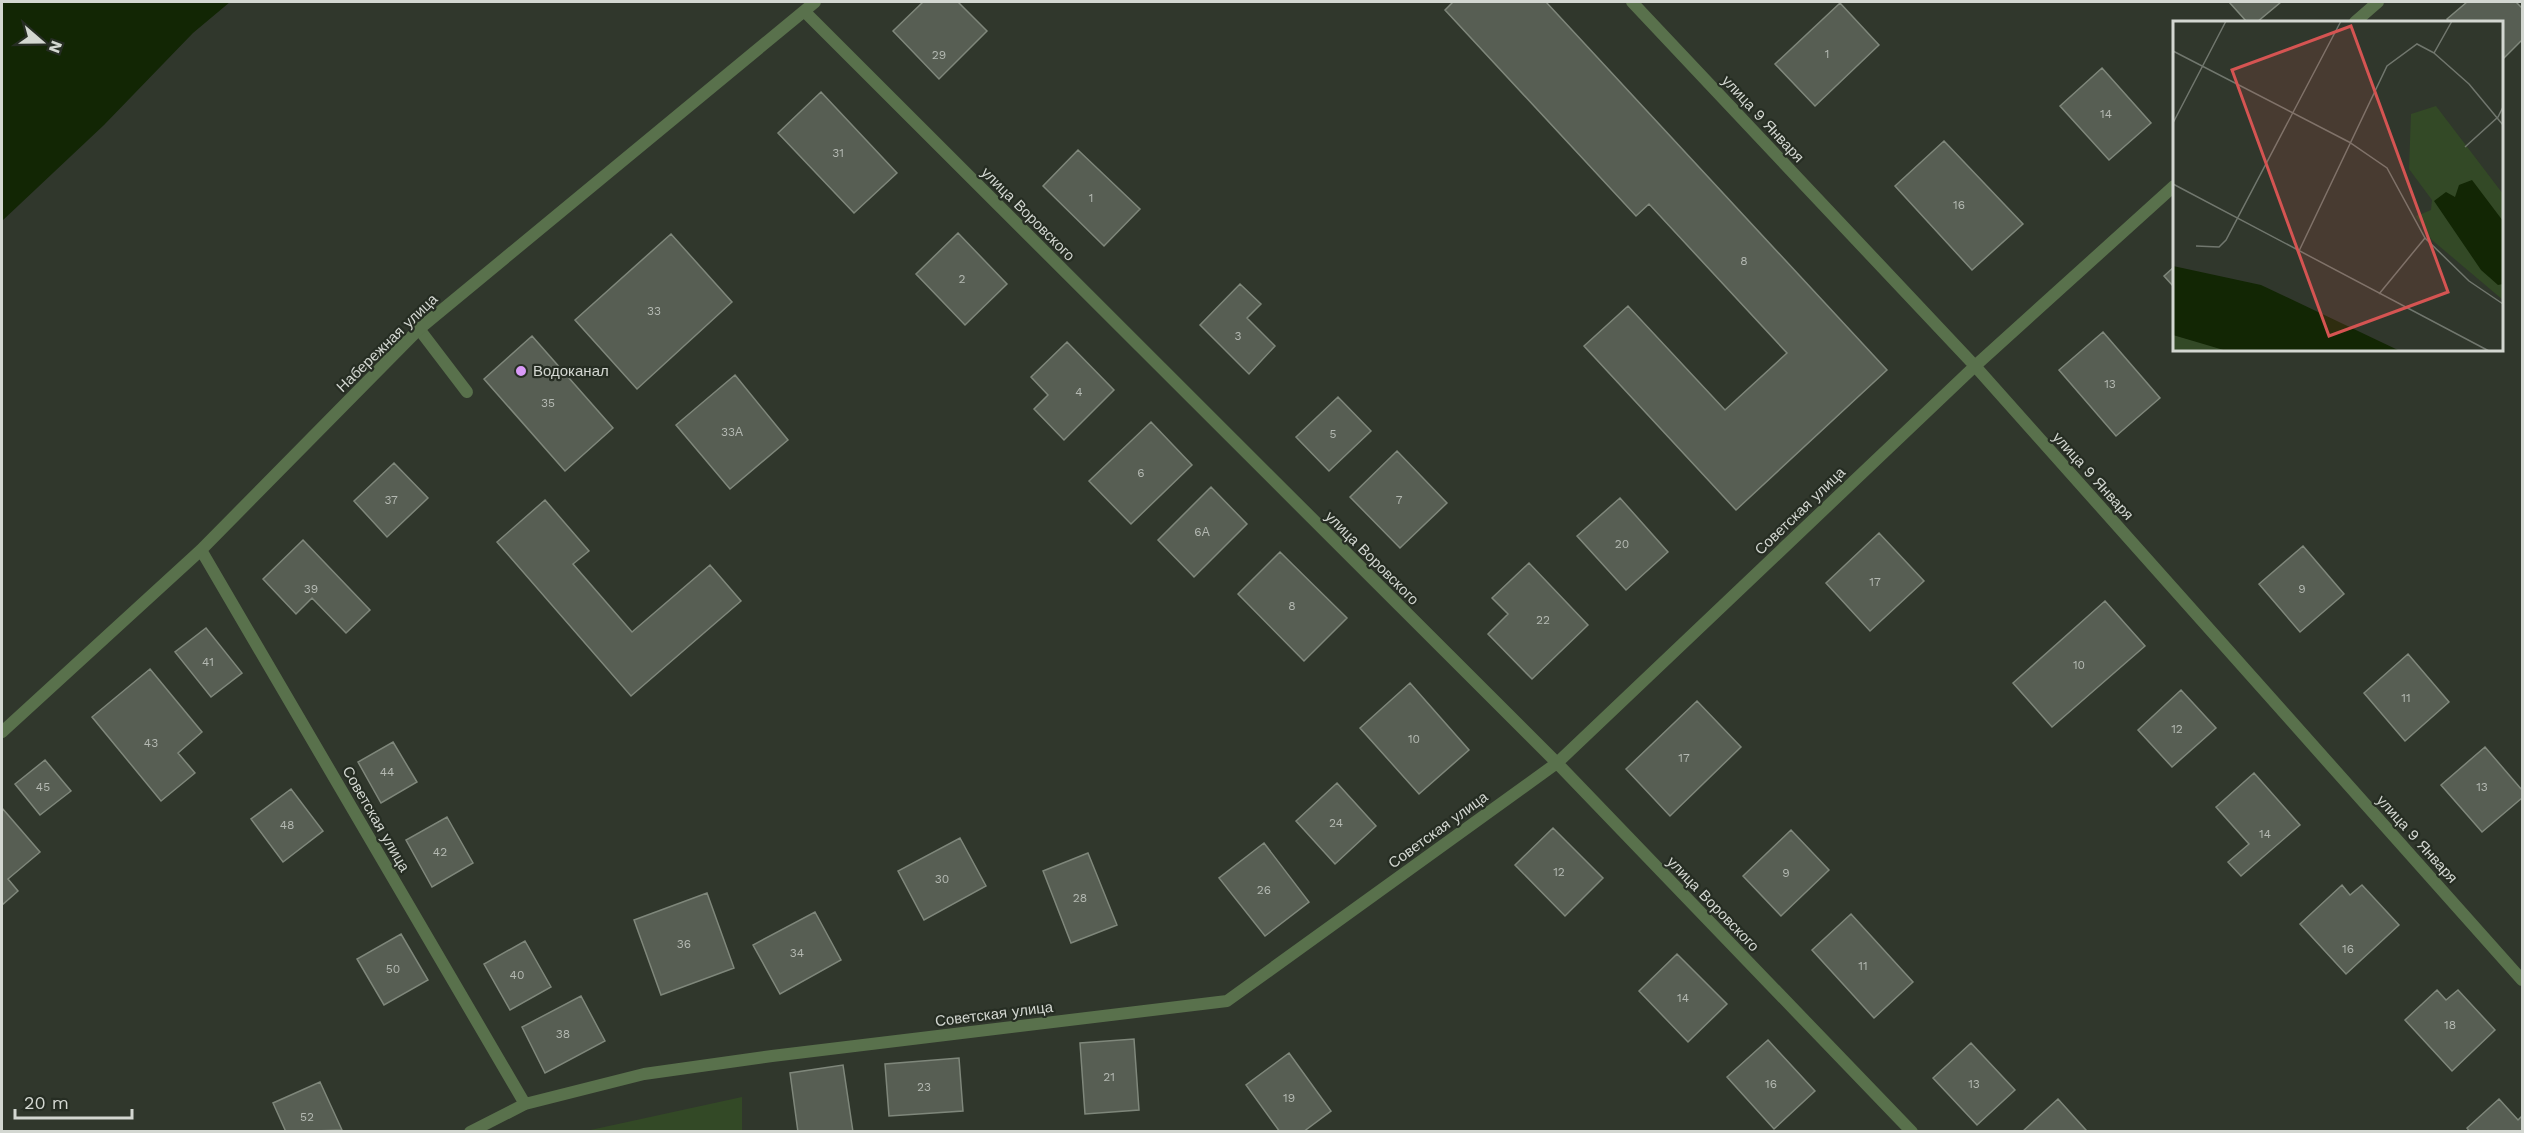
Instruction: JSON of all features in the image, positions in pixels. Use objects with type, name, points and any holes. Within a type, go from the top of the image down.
[{"type":"street","name":"Набережная улица","points":[[2,732],[201,550],[419,329],[815,2]]},
{"type":"street","name":"улица 9 Января","points":[[1632,2],[1974,366],[2523,980]]},
{"type":"street","points":[[2356,21],[2378,2]]},
{"type":"street","name":"улица Воровского","points":[[804,12],[1557,763],[1912,1131]]},
{"type":"street","name":"Советская улица","points":[[470,1131],[525,1104],[644,1074],[760,1057],[1227,1001],[1557,763],[1974,366],[2173,188]]},
{"type":"street","points":[[419,329],[467,392]]},
{"type":"street","name":"Советская улица","points":[[201,550],[525,1104]]},
{"type":"shaded area","points":[[2,2],[230,2],[193,33],[104,125],[2,221]]},
{"type":"shaded area","points":[[742,1097],[742,1131],[586,1131]]},
{"type":"building","points":[[923,2],[958,2],[987,31],[939,79],[893,31]]},
{"type":"building","points":[[1453,2],[1546,2],[1887,370],[1736,510],[1584,346],[1628,306],[1725,410],[1787,353],[1649,204],[1636,216],[1445,10]]},
{"type":"building","points":[[2229,2],[2281,2],[2258,21],[2246,21]]},
{"type":"building","points":[[2467,2],[2516,2],[2522,8],[2522,40],[2503,59],[2503,21],[2449,21],[2447,19]]},
{"type":"building","points":[[1840,3],[1879,45],[1815,106],[1775,64]]},
{"type":"building","points":[[2102,68],[2151,123],[2109,160],[2060,106]]},
{"type":"building","points":[[821,92],[897,173],[854,213],[778,133]]},
{"type":"building","points":[[1944,141],[2023,224],[1972,270],[1895,186]]},
{"type":"building","points":[[1078,150],[1140,209],[1104,246],[1043,186]]},
{"type":"building","points":[[958,233],[1007,284],[965,325],[916,274]]},
{"type":"building","points":[[671,234],[732,302],[637,389],[575,320]]},
{"type":"building","points":[[2173,268],[2173,286],[2164,276]]},
{"type":"building","points":[[1240,284],[1261,304],[1247,318],[1275,346],[1249,374],[1200,325]]},
{"type":"building","points":[[2103,332],[2160,398],[2116,436],[2059,370]]},
{"type":"building","points":[[532,336],[613,428],[565,471],[484,379]]},
{"type":"building","points":[[1067,342],[1114,390],[1064,440],[1034,409],[1048,395],[1031,377]]},
{"type":"building","points":[[735,375],[788,440],[730,489],[676,425]]},
{"type":"building","points":[[1338,397],[1371,431],[1329,471],[1296,437]]},
{"type":"building","points":[[1151,422],[1192,465],[1131,524],[1089,481]]},
{"type":"building","points":[[1397,451],[1447,503],[1400,548],[1350,497]]},
{"type":"building","points":[[394,463],[428,498],[387,537],[354,501]]},
{"type":"building","points":[[1211,487],[1247,524],[1194,577],[1158,540]]},
{"type":"building","points":[[1620,498],[1668,552],[1626,590],[1577,536]]},
{"type":"building","points":[[545,500],[589,551],[573,564],[632,632],[710,565],[741,601],[631,696],[497,542]]},
{"type":"building","points":[[1879,533],[1924,581],[1870,631],[1826,583]]},
{"type":"building","points":[[303,540],[370,610],[346,633],[312,598],[296,614],[263,579]]},
{"type":"building","points":[[2303,546],[2344,594],[2300,632],[2259,584]]},
{"type":"building","points":[[1280,552],[1347,618],[1304,661],[1238,594]]},
{"type":"building","points":[[1529,563],[1588,625],[1532,679],[1488,634],[1508,614],[1492,598]]},
{"type":"building","points":[[2105,601],[2145,646],[2052,727],[2013,683]]},
{"type":"building","points":[[206,628],[242,673],[211,697],[175,652]]},
{"type":"building","points":[[2408,654],[2449,702],[2405,741],[2364,693]]},
{"type":"building","points":[[150,669],[202,732],[178,753],[195,773],[161,801],[92,717]]},
{"type":"building","points":[[1410,683],[1469,750],[1419,794],[1360,728]]},
{"type":"building","points":[[2181,690],[2216,728],[2172,767],[2138,730]]},
{"type":"building","points":[[1697,701],[1741,747],[1670,816],[1626,769]]},
{"type":"building","points":[[393,742],[417,782],[381,803],[358,762]]},
{"type":"building","points":[[2485,747],[2522,790],[2522,798],[2482,832],[2441,785]]},
{"type":"building","points":[[45,760],[71,791],[40,815],[15,784]]},
{"type":"building","points":[[2254,773],[2300,825],[2241,876],[2228,862],[2249,844],[2216,807]]},
{"type":"building","points":[[1337,783],[1376,826],[1335,864],[1296,821]]},
{"type":"building","points":[[291,789],[323,831],[283,862],[251,819]]},
{"type":"building","points":[[2,808],[40,852],[8,879],[18,891],[2,905]]},
{"type":"building","points":[[447,817],[473,863],[432,887],[406,840]]},
{"type":"building","points":[[1553,828],[1603,878],[1565,916],[1515,865]]},
{"type":"building","points":[[1791,830],[1829,870],[1781,916],[1743,876]]},
{"type":"building","points":[[960,838],[986,886],[924,920],[898,871]]},
{"type":"building","points":[[1264,843],[1309,902],[1265,936],[1219,878]]},
{"type":"building","points":[[1088,853],[1117,925],[1071,943],[1043,871]]},
{"type":"building","points":[[2342,885],[2350,895],[2362,885],[2399,925],[2346,974],[2300,924]]},
{"type":"building","points":[[707,893],[734,968],[661,995],[634,920]]},
{"type":"building","points":[[815,912],[841,960],[780,994],[753,945]]},
{"type":"building","points":[[1851,914],[1913,982],[1874,1018],[1812,950]]},
{"type":"building","points":[[401,934],[428,980],[384,1005],[357,959]]},
{"type":"building","points":[[525,941],[551,987],[510,1010],[484,964]]},
{"type":"building","points":[[1677,954],[1727,1004],[1688,1042],[1639,991]]},
{"type":"building","points":[[2437,990],[2446,1000],[2458,990],[2495,1030],[2452,1071],[2405,1020]]},
{"type":"building","points":[[581,996],[605,1041],[545,1073],[522,1027]]},
{"type":"building","points":[[1134,1039],[1139,1110],[1085,1114],[1080,1043]]},
{"type":"building","points":[[1768,1040],[1815,1091],[1774,1129],[1727,1077]]},
{"type":"building","points":[[1971,1043],[2015,1090],[1977,1125],[1933,1078]]},
{"type":"building","points":[[1289,1053],[1331,1111],[1303,1132],[1280,1132],[1246,1085]]},
{"type":"building","points":[[959,1058],[963,1111],[889,1116],[885,1064]]},
{"type":"building","points":[[843,1065],[853,1132],[798,1132],[790,1073]]},
{"type":"building","points":[[320,1082],[342,1130],[286,1132],[273,1103]]},
{"type":"building","points":[[2058,1099],[2086,1130],[2084,1132],[2022,1132]]},
{"type":"building","points":[[2499,1099],[2518,1120],[2522,1116],[2522,1132],[2470,1132],[2467,1128]]},
{"type":"place","name":"Водоканал","points":[[521,371]]}]
